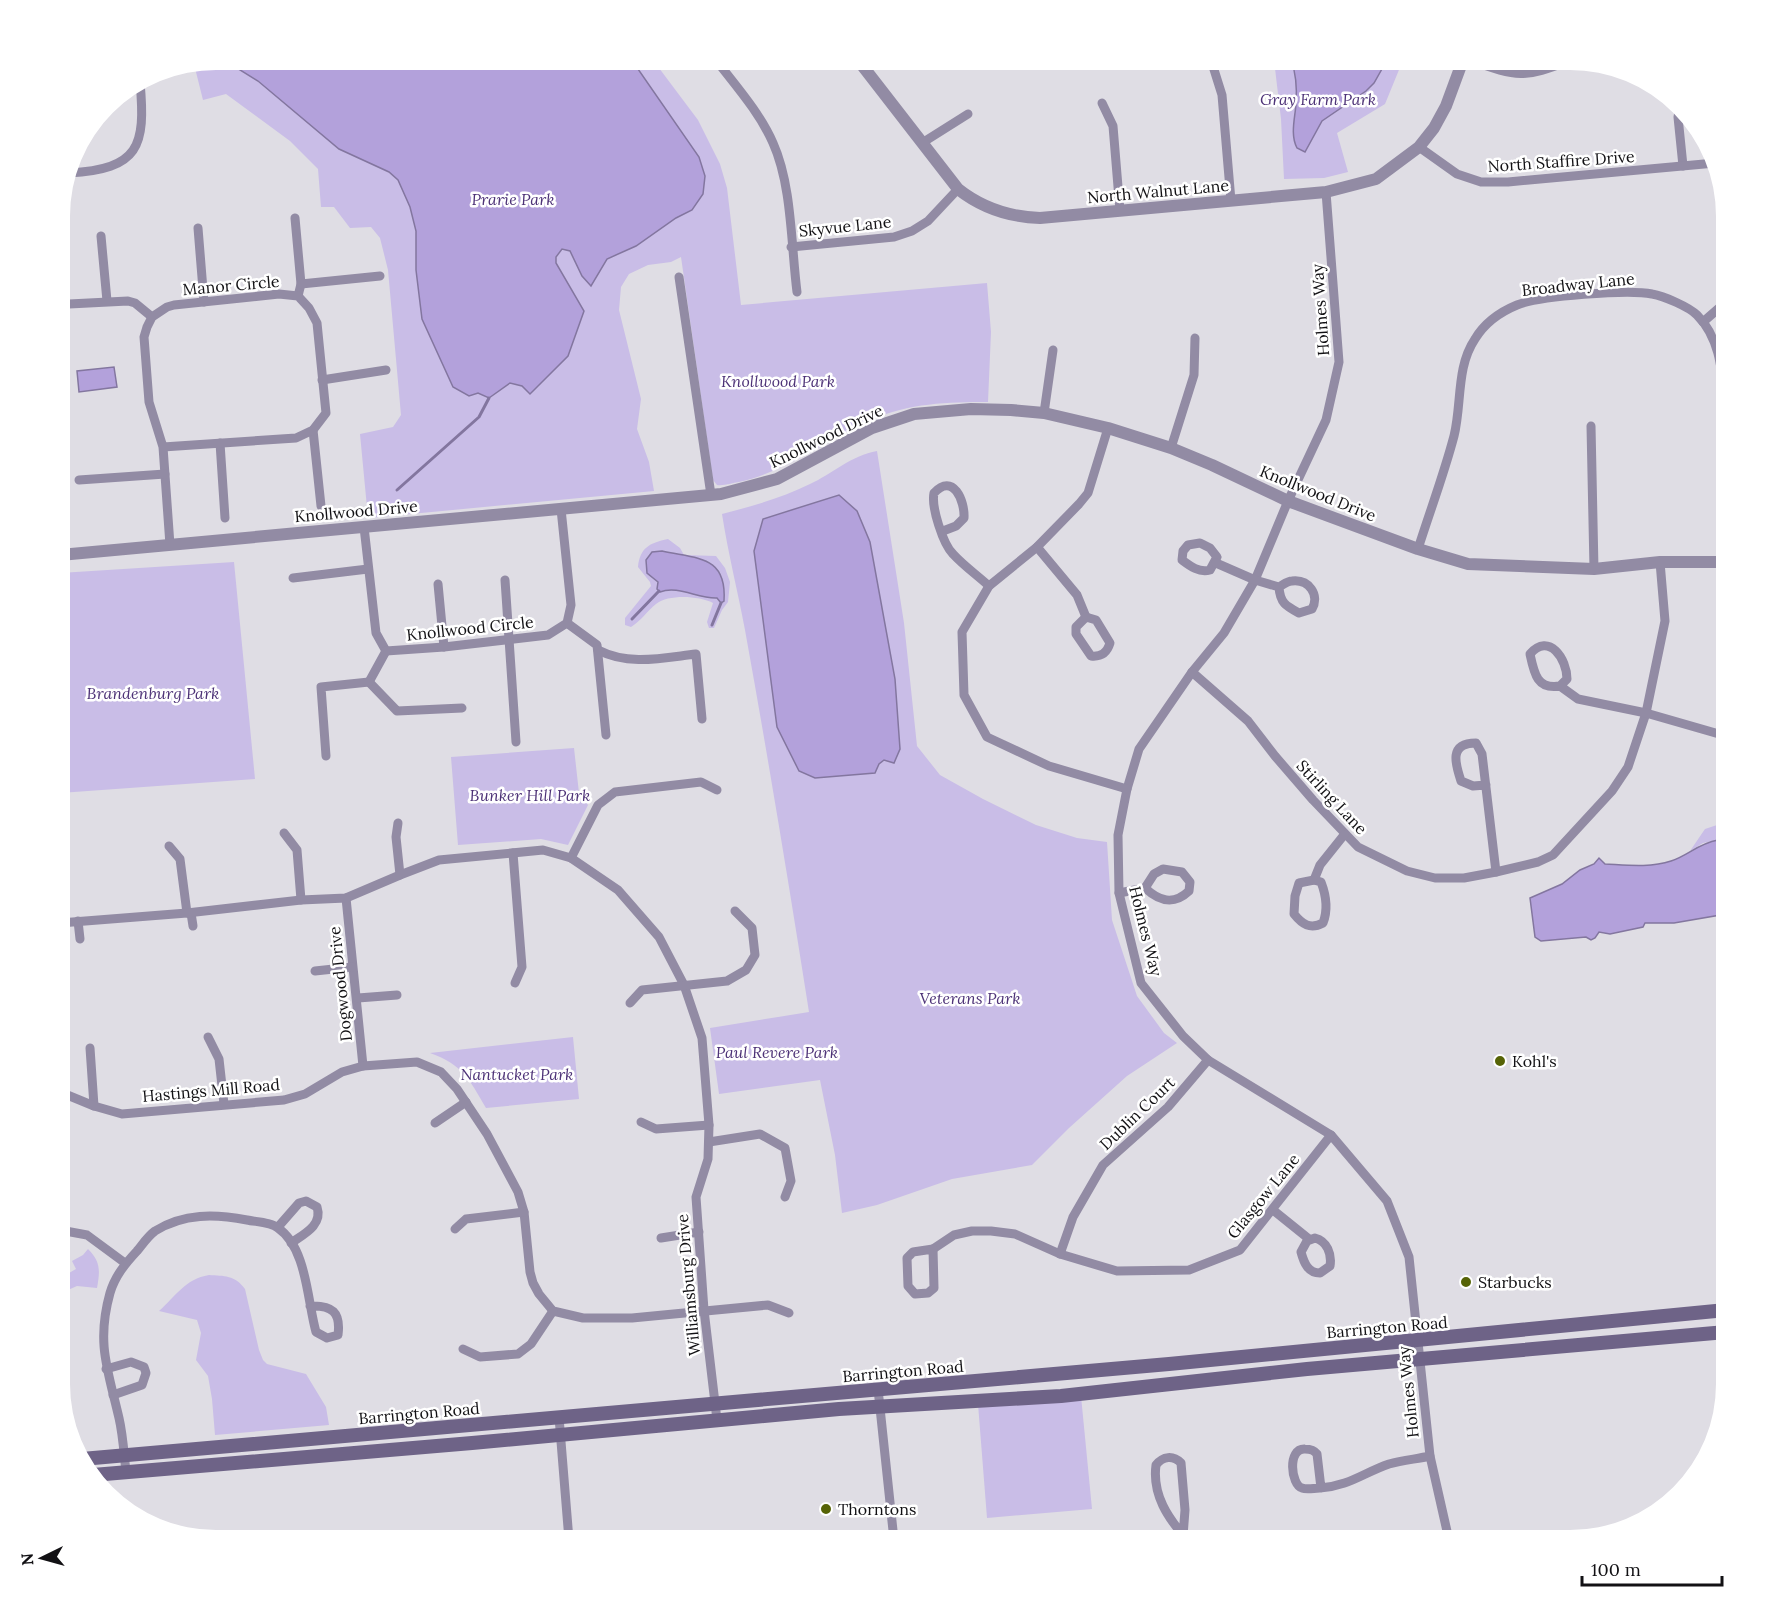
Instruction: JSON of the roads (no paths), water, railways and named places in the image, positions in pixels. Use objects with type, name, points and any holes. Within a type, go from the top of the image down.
[{"type":"main road","name":"Barrington Road","points":[[91,1458],[1418,1341],[1716,1311]]},
{"type":"main road","name":"Barrington Road","points":[[102,1474],[880,1406],[1071,1395],[1307,1369],[1716,1333]]},
{"type":"street","points":[[723,70],[760,119],[774,143],[785,178],[797,292]]},
{"type":"street","name":"North Walnut Lane","points":[[866,70],[958,189],[983,205],[1017,216],[1050,218],[1326,192],[1376,180],[1419,147],[1434,128],[1446,106],[1459,70]]},
{"type":"street","points":[[1214,70],[1222,95],[1231,201]]},
{"type":"street","points":[[1498,70],[1509,74],[1525,75],[1546,70]]},
{"type":"street","points":[[77,173],[108,169],[124,160],[134,149],[143,124],[141,91]]},
{"type":"street","points":[[1102,103],[1113,126],[1120,211]]},
{"type":"street","points":[[921,143],[968,114]]},
{"type":"street","points":[[1678,120],[1683,166]]},
{"type":"street","name":"North Staffire Drive","points":[[1419,147],[1456,174],[1481,182],[1508,182],[1705,164]]},
{"type":"street","name":"Skyvue Lane","points":[[791,247],[894,237],[903,234],[928,221],[958,189]]},
{"type":"street","name":"Holmes Way","points":[[1326,192],[1339,362],[1326,420],[1288,501],[1255,580],[1224,633],[1192,672],[1139,749],[1127,789],[1118,835],[1119,893],[1141,983],[1183,1036],[1208,1060],[1331,1135],[1387,1201],[1409,1257],[1430,1456],[1447,1530]]},
{"type":"street","points":[[295,218],[301,284],[298,296]]},
{"type":"street","points":[[198,228],[204,302]]},
{"type":"street","points":[[101,236],[107,301]]},
{"type":"street","points":[[301,284],[380,276]]},
{"type":"street","points":[[679,277],[711,495]]},
{"type":"street","name":"Broadway Lane","points":[[1418,549],[1454,434],[1464,363],[1472,344],[1486,324],[1500,314],[1528,301],[1624,292],[1653,294],[1695,312],[1715,344]]},
{"type":"street","name":"Manor Circle","points":[[152,317],[166,307],[279,294],[298,296],[309,308],[317,323],[326,413],[313,430]]},
{"type":"street","points":[[71,304],[128,301],[135,303],[152,317],[147,327],[145,347],[149,402],[163,447],[170,545]]},
{"type":"street","points":[[1703,322],[1715,311]]},
{"type":"street","points":[[1171,448],[1194,375],[1196,338]]},
{"type":"street","points":[[1044,413],[1053,350]]},
{"type":"street","points":[[322,380],[386,370]]},
{"type":"street","name":"Knollwood Drive","points":[[71,554],[711,495],[750,488],[777,479],[872,428],[914,414],[971,409],[1044,413],[1108,428],[1171,448],[1288,501],[1418,549],[1468,564],[1594,569],[1660,562],[1715,562]]},
{"type":"street","points":[[1591,426],[1594,569]]},
{"type":"street","points":[[1108,428],[1088,493],[1037,547],[989,586],[962,632],[964,695],[987,736],[1048,766],[1127,789]]},
{"type":"street","points":[[163,447],[296,438],[313,430],[321,506]]},
{"type":"street","points":[[220,443],[225,518]]},
{"type":"street","points":[[79,480],[165,474]]},
{"type":"street","points":[[943,531],[956,526],[964,518],[960,495],[950,486],[939,489],[933,496],[936,518],[953,554],[989,586]]},
{"type":"street","points":[[561,509],[571,605],[567,623],[597,645],[606,735]]},
{"type":"street","name":"Knollwood Circle","points":[[364,527],[376,633],[386,651],[548,635],[567,623]]},
{"type":"street","points":[[1037,547],[1077,595],[1086,617]]},
{"type":"street","name":"Stirling Lane","points":[[1192,672],[1248,721],[1275,756],[1344,835],[1358,847],[1407,871],[1435,878],[1464,878],[1496,872],[1538,862],[1553,855],[1619,782],[1628,767],[1646,713],[1665,621],[1660,562]]},
{"type":"street","points":[[1216,563],[1278,587]]},
{"type":"street","points":[[293,578],[368,569]]},
{"type":"street","points":[[505,580],[516,742]]},
{"type":"street","points":[[438,584],[444,647]]},
{"type":"street","points":[[1560,686],[1567,679],[1567,668],[1563,659],[1551,647],[1545,645],[1534,648],[1530,654],[1535,673],[1542,685],[1550,688],[1560,686],[1578,699],[1646,713],[1715,732]]},
{"type":"street","points":[[598,650],[613,658],[627,660],[696,654],[702,719]]},
{"type":"street","points":[[369,682],[386,651]]},
{"type":"street","points":[[369,682],[396,711],[462,708]]},
{"type":"street","points":[[326,756],[321,687],[369,682]]},
{"type":"street","points":[[1486,784],[1473,786],[1461,781],[1455,765],[1455,754],[1460,747],[1476,743],[1482,754],[1486,784],[1496,872]]},
{"type":"street","points":[[572,858],[598,805],[615,792],[701,782],[717,790]]},
{"type":"street","points":[[398,823],[396,837],[400,875]]},
{"type":"street","points":[[284,833],[297,850],[301,900]]},
{"type":"street","points":[[1314,880],[1320,865],[1344,835]]},
{"type":"street","points":[[169,846],[180,859],[193,926]]},
{"type":"street","name":"Williamsburg Drive","points":[[71,921],[189,913],[301,900],[346,898],[439,860],[543,850],[572,858],[618,891],[659,937],[684,985],[702,1038],[709,1142],[708,1159],[696,1197],[704,1311],[717,1420]]},
{"type":"street","points":[[513,853],[522,967],[515,983]]},
{"type":"street","points":[[1119,893],[1145,888],[1162,900],[1171,899],[1183,897],[1189,891],[1190,882],[1182,872],[1163,869],[1154,874],[1145,888]]},
{"type":"street","points":[[410,871],[413,881]]},
{"type":"street","points":[[1314,880],[1321,882],[1324,890],[1326,915],[1323,923],[1308,926],[1301,923],[1294,914],[1295,896],[1299,883],[1314,880]]},
{"type":"street","name":"Dogwood Drive","points":[[346,898],[352,968],[358,998],[363,1066]]},
{"type":"street","points":[[630,1003],[642,990],[727,981],[746,970],[755,955],[752,928],[735,911]]},
{"type":"street","points":[[78,921],[80,939]]},
{"type":"street","points":[[315,971],[352,968]]},
{"type":"street","points":[[358,998],[397,994]]},
{"type":"street","points":[[208,1037],[219,1059],[224,1104]]},
{"type":"street","points":[[90,1048],[94,1106]]},
{"type":"street","name":"Dublin Court","points":[[1060,1254],[1073,1217],[1103,1165],[1168,1107],[1208,1060]]},
{"type":"street","name":"Hastings Mill Road","points":[[71,1097],[122,1114],[284,1100],[305,1094],[342,1072],[363,1066],[417,1062],[441,1072],[457,1089],[487,1134],[518,1192],[524,1212],[533,1283],[553,1311]]},
{"type":"street","points":[[435,1123],[466,1102]]},
{"type":"street","points":[[640,1122],[656,1130],[709,1125]]},
{"type":"street","points":[[709,1142],[760,1134],[785,1148],[791,1181],[785,1197]]},
{"type":"street","name":"Glasgow Lane","points":[[933,1249],[934,1288],[928,1293],[912,1293],[908,1286],[907,1258],[913,1252],[933,1249],[954,1235],[992,1231],[1015,1234],[1060,1254],[1117,1270],[1189,1270],[1240,1250],[1331,1135]]},
{"type":"street","points":[[278,1227],[299,1203],[306,1201],[317,1207],[320,1214],[318,1221],[291,1243]]},
{"type":"street","points":[[1273,1210],[1309,1239]]},
{"type":"street","points":[[455,1229],[466,1219],[524,1212]]},
{"type":"street","points":[[126,1472],[119,1420],[106,1369],[103,1335],[110,1292],[117,1276],[125,1263],[154,1232],[183,1218],[222,1215],[278,1227],[291,1243],[303,1265],[310,1306]]},
{"type":"street","points":[[71,1232],[87,1236],[125,1263]]},
{"type":"street","points":[[661,1238],[699,1232]]},
{"type":"street","points":[[463,1349],[480,1357],[518,1354],[531,1344],[553,1311],[583,1318],[632,1318],[768,1305],[789,1313]]},
{"type":"street","points":[[106,1369],[131,1362],[144,1367],[146,1373],[142,1385],[113,1395]]},
{"type":"street","points":[[878,1389],[893,1530]]},
{"type":"street","points":[[558,1417],[568,1530]]},
{"type":"street","points":[[1321,1488],[1317,1454],[1309,1449],[1300,1449],[1294,1454],[1293,1459],[1297,1486],[1305,1489],[1321,1488],[1345,1484],[1393,1463],[1430,1456]]},
{"type":"street","points":[[1179,1530],[1166,1513],[1157,1492],[1156,1465],[1166,1457],[1173,1457],[1181,1462],[1185,1530]]},
{"type":"waterway","points":[[397,490],[479,417],[489,398]]},
{"type":"waterway","points":[[632,619],[659,591]]},
{"type":"waterway","points":[[712,625],[721,603]]},
{"type":"place","name":"Kohl's","points":[[1500,1061]]},
{"type":"place","name":"Starbucks","points":[[1466,1282]]},
{"type":"place","name":"Thorntons","points":[[826,1509]]},
{"type":"park label","name":"Gray Farm Park","points":[[1318,99]]},
{"type":"park label","name":"Prarie Park","points":[[513,199]]},
{"type":"park label","name":"Knollwood Park","points":[[778,381]]},
{"type":"park label","name":"Brandenburg Park","points":[[153,693]]},
{"type":"park label","name":"Bunker Hill Park","points":[[530,795]]},
{"type":"park label","name":"Veterans Park","points":[[970,998]]},
{"type":"park label","name":"Paul Revere Park","points":[[777,1052]]},
{"type":"park label","name":"Nantucket Park","points":[[517,1074]]}]
